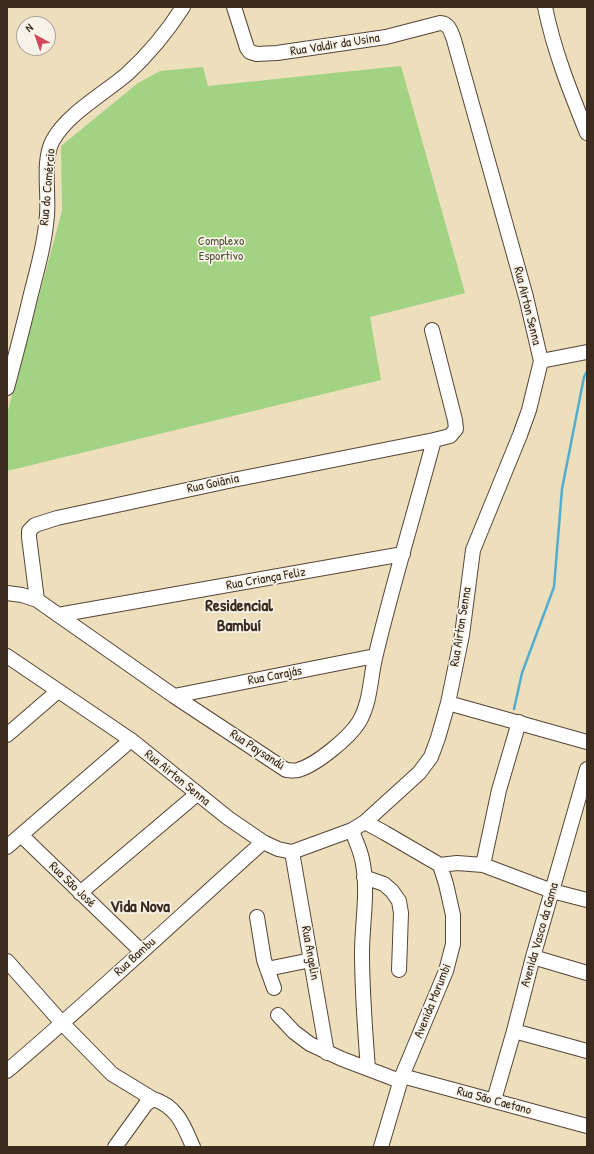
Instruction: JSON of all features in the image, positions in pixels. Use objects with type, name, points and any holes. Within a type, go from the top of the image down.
[{"type":"street","name":"Rua do Comércio","points":[[9,371],[40,258],[47,215],[48,153],[53,139],[59,130],[81,110],[126,75],[147,55],[159,42],[183,7]]},
{"type":"street","name":"Rua Valdir da Usina","points":[[234,7],[247,48],[250,52],[257,54],[277,53],[386,37],[423,27]]},
{"type":"street","points":[[545,7],[551,36],[565,79],[587,133]]},
{"type":"street","name":"Rua Airton Senna","points":[[7,656],[131,740],[197,794],[263,842],[278,849],[292,852],[352,830],[365,822],[419,773],[431,757],[448,703],[462,635],[473,550],[520,435],[541,360],[526,297],[454,40],[448,27],[443,23],[423,27]]},
{"type":"street","name":"Rua Goiânia","points":[[37,600],[29,537],[29,531],[35,525],[57,518],[233,480],[450,436],[456,429],[455,420],[432,330]]},
{"type":"street","points":[[541,360],[587,352]]},
{"type":"street","points":[[7,388],[9,371]]},
{"type":"street","name":"Rua Paysandú","points":[[7,593],[22,595],[37,600],[174,696],[286,770],[296,771],[309,766],[328,752],[350,732],[359,722],[366,706],[376,656],[434,440]]},
{"type":"street","name":"Rua Criança Feliz","points":[[58,615],[403,554]]},
{"type":"street","name":"Rua Carajás","points":[[174,696],[376,656]]},
{"type":"street","points":[[10,730],[58,691]]},
{"type":"street","points":[[448,703],[587,742]]},
{"type":"street","points":[[482,864],[499,790],[519,722]]},
{"type":"street","points":[[7,847],[131,740]]},
{"type":"street","name":"Avenida Vasco da Gama","points":[[494,1100],[587,769]]},
{"type":"street","points":[[80,893],[197,794]]},
{"type":"street","points":[[365,822],[440,866],[457,863],[482,864],[552,891],[587,900]]},
{"type":"street","points":[[352,830],[362,858],[364,877],[365,905],[362,952],[362,984],[368,1069]]},
{"type":"street","name":"Rua São José","points":[[21,836],[141,951]]},
{"type":"street","name":"Rua Bambu","points":[[7,1071],[263,842]]},
{"type":"street","name":"Rua Angelin","points":[[292,852],[327,1053]]},
{"type":"street","name":"Avenida Morumbi","points":[[381,1147],[401,1078],[446,971],[453,944],[453,915],[440,866]]},
{"type":"street","points":[[364,877],[384,884],[392,891],[399,901],[401,913],[399,970]]},
{"type":"street","points":[[257,917],[264,960],[274,988]]},
{"type":"street","points":[[533,957],[587,973]]},
{"type":"street","points":[[267,969],[311,960]]},
{"type":"street","points":[[7,961],[62,1023],[112,1074],[153,1099],[162,1102],[174,1111],[182,1121],[193,1147]]},
{"type":"street","name":"Rua São Caetano","points":[[278,1015],[294,1032],[310,1044],[327,1053],[368,1069],[494,1100],[587,1126]]},
{"type":"street","points":[[514,1031],[587,1051]]},
{"type":"street","points":[[115,1147],[146,1104],[153,1099]]},
{"type":"green space","name":"Complexo Esportivo","points":[[401,66],[465,293],[370,317],[381,380],[7,471],[7,414],[62,211],[61,146],[138,83],[160,71],[203,67],[208,86]]},
{"type":"waterway","points":[[514,709],[522,673],[554,587],[562,489],[584,377],[587,371]]},
{"type":"district","name":"Residencial Bambuí","points":[[239,616]]},
{"type":"district","name":"Vida Nova","points":[[140,907]]}]
